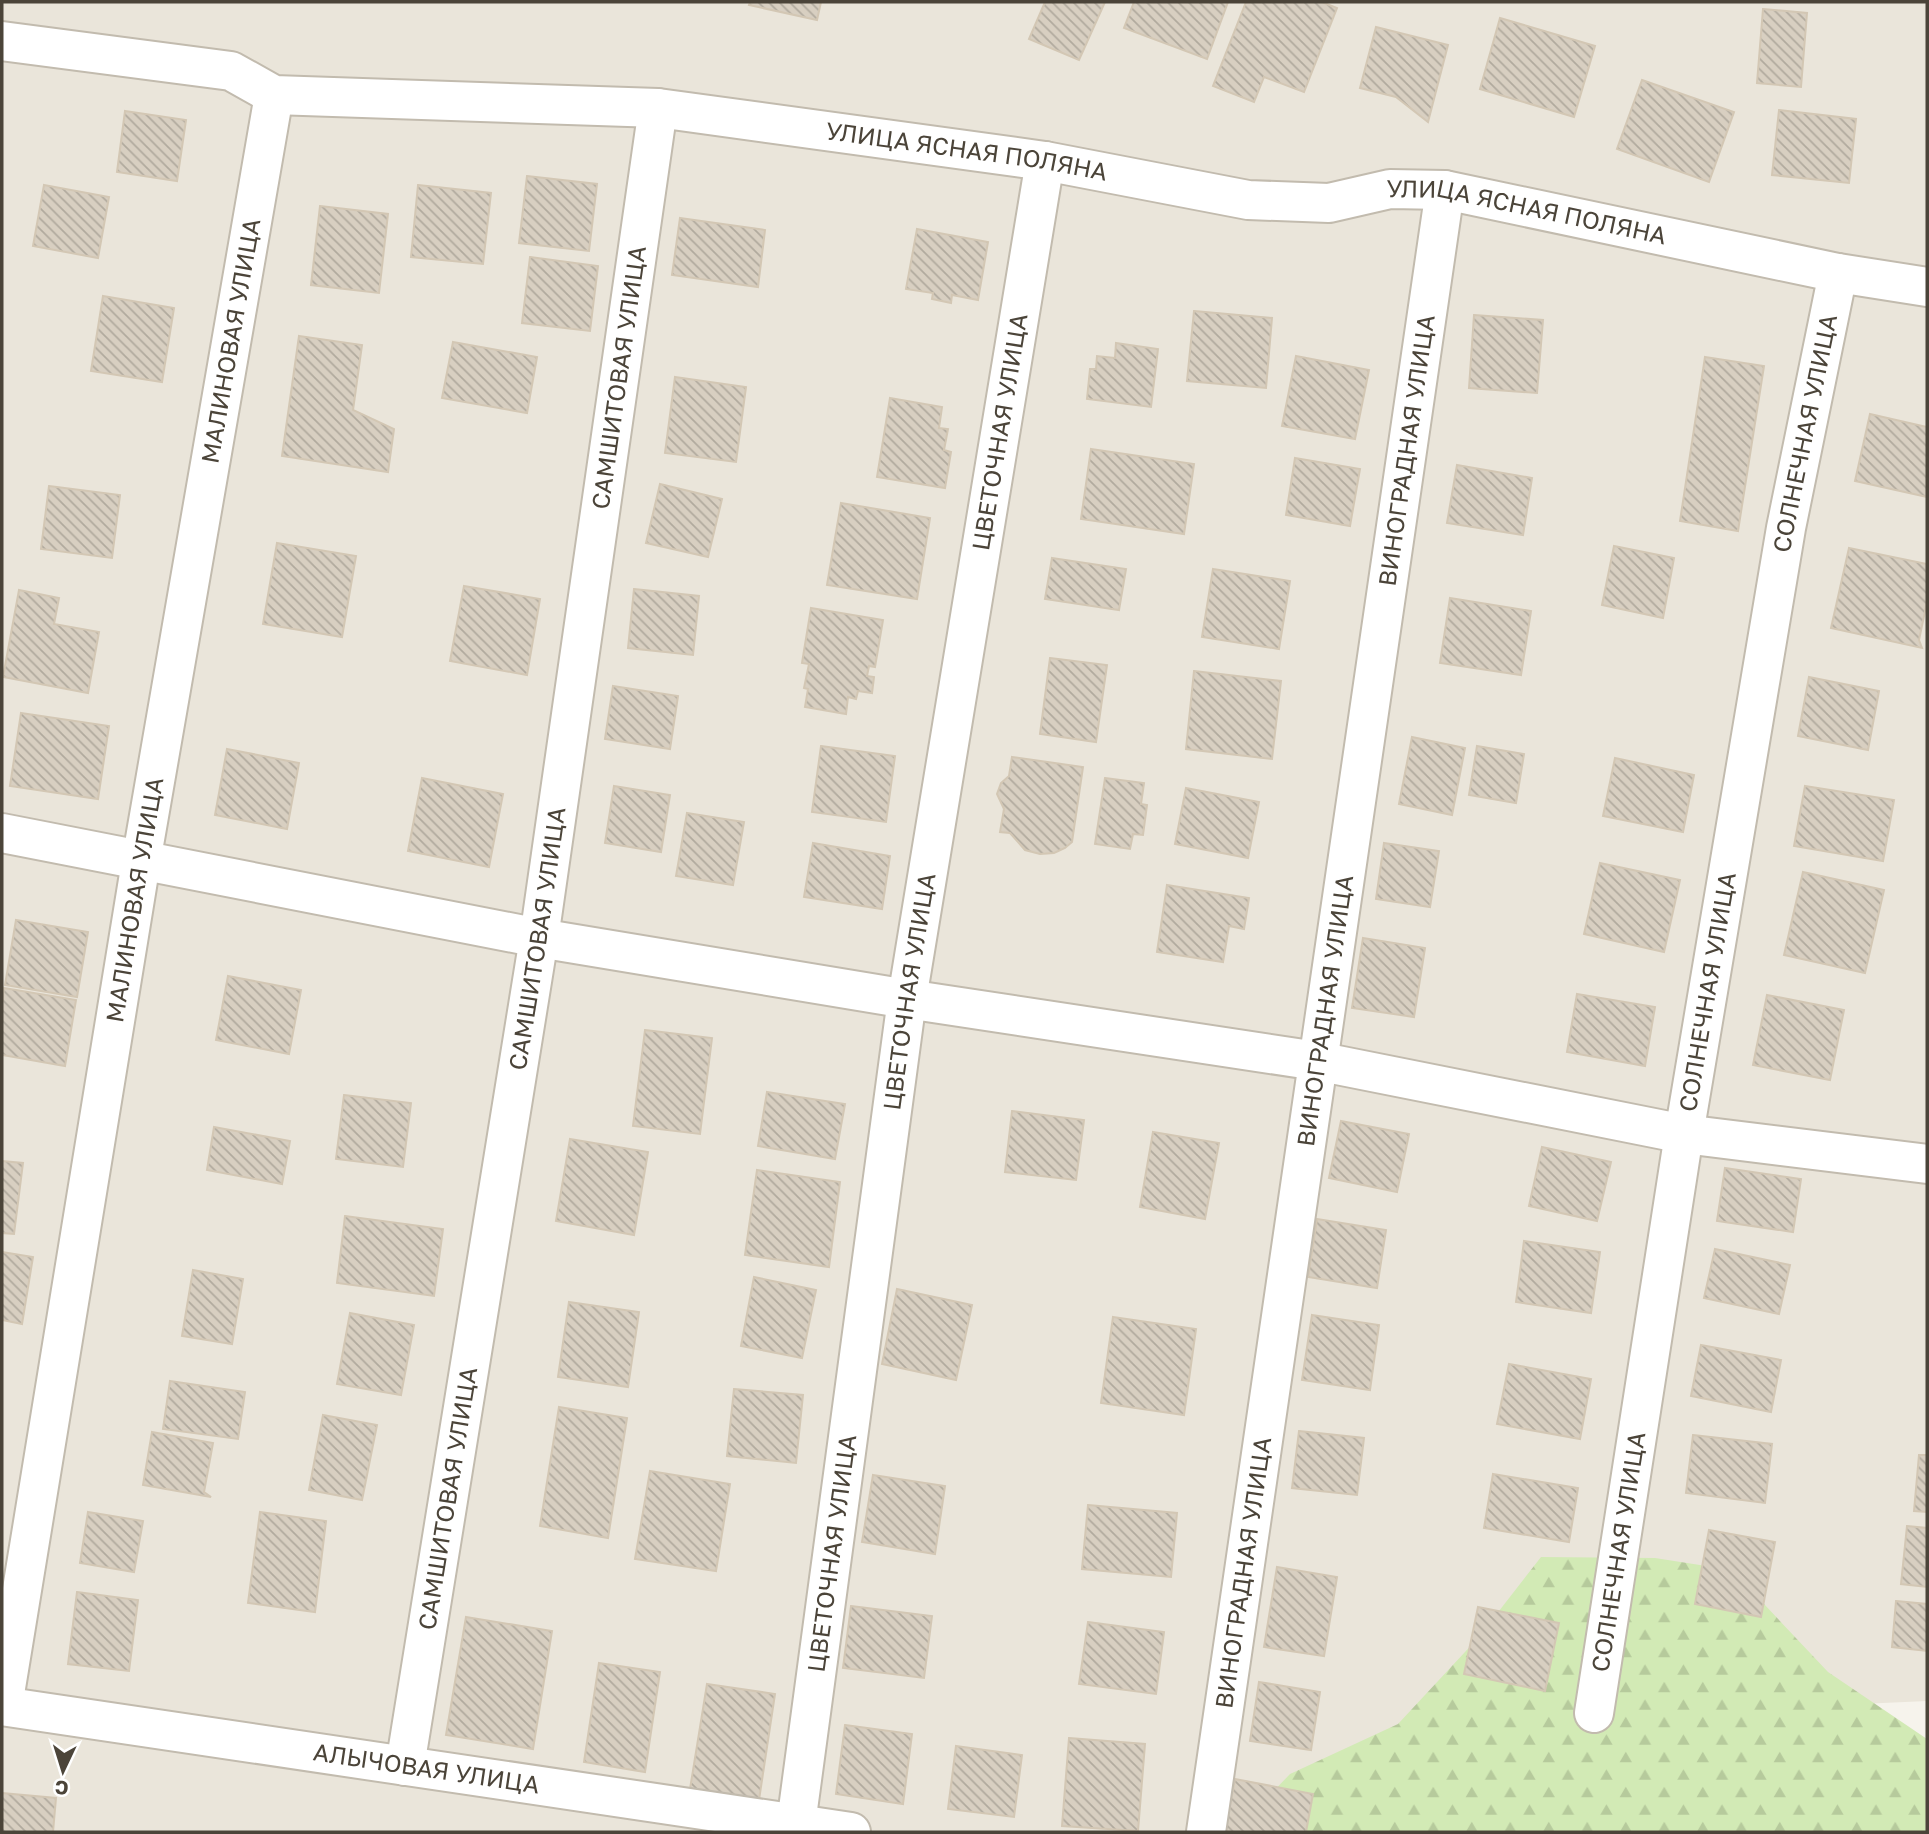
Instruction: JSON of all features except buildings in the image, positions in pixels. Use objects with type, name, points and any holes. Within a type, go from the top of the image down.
[{"type":"street","name":"УЛИЦА ЯСНАЯ ПОЛЯНА","points":[[2,41],[231,71],[274,95],[658,108],[1045,162],[1248,200],[1329,203],[1390,189],[1446,190],[1838,273],[1927,287]]},
{"type":"street","name":"МАЛИНОВАЯ УЛИЦА","points":[[2,1706],[141,862],[274,95]]},
{"type":"street","name":"САМШИТОВАЯ УЛИЦА","points":[[405,1766],[539,938],[658,108]]},
{"type":"street","name":"ЦВЕТОЧНАЯ УЛИЦА","points":[[796,1824],[907,999],[1045,162]]},
{"type":"street","name":"ВИНОГРАДНАЯ УЛИЦА","points":[[1206,1832],[1446,190]]},
{"type":"street","name":"СОЛНЕЧНАЯ УЛИЦА","points":[[1594,1713],[1684,1134],[1786,527],[1838,273]]},
{"type":"street","points":[[2,833],[539,938],[907,999],[1317,1061],[1684,1134],[1927,1164]]},
{"type":"street","name":"АЛЫЧОВАЯ УЛИЦА","points":[[2,1706],[851,1832]]},
{"type":"shaded area","points":[[2,2],[1927,2],[1927,1701],[1665,1713],[1564,1832],[2,1832]]},
{"type":"green space","points":[[1541,1557],[1655,1558],[1732,1570],[1828,1672],[1927,1739],[1927,1832],[1240,1832],[1241,1825],[1290,1774],[1398,1724],[1478,1638]]}]
